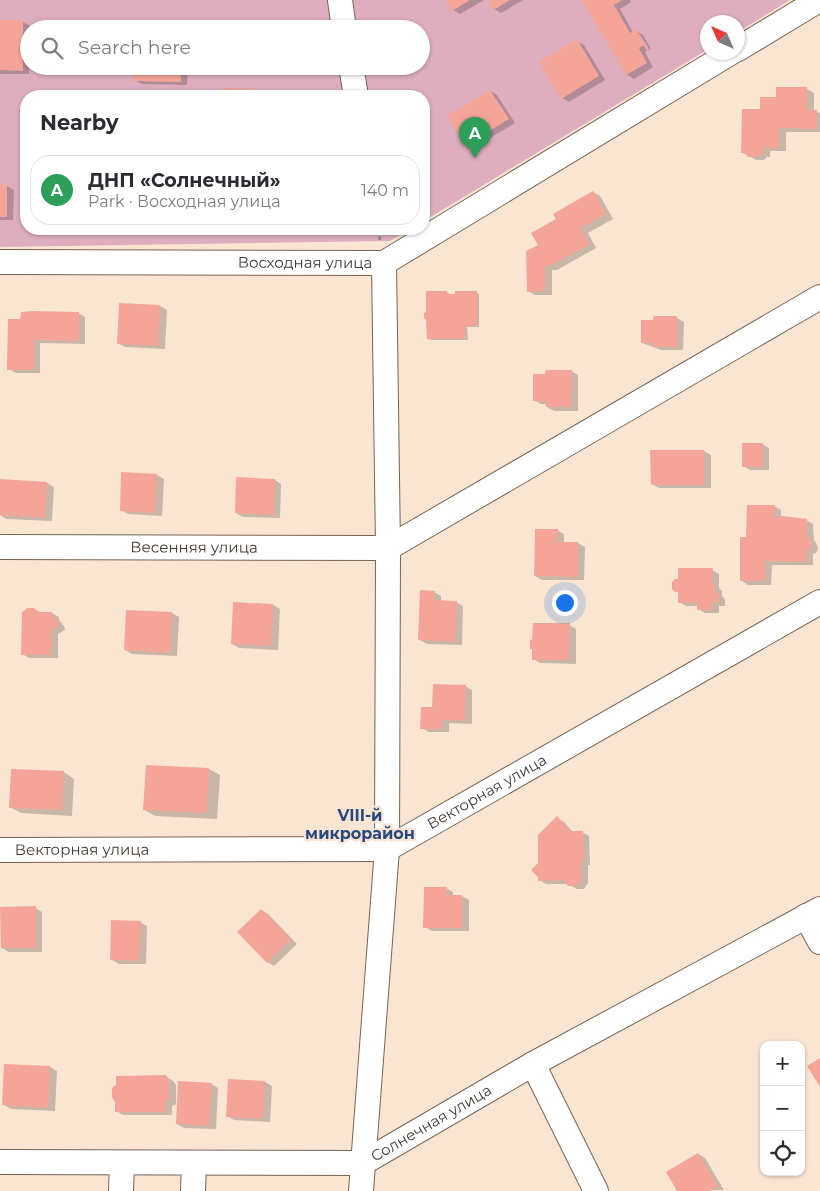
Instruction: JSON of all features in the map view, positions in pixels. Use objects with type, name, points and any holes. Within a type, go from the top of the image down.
[{"type":"street","points":[[340,0],[343,20]]},
{"type":"street","points":[[745,45],[819,0]]},
{"type":"street","name":"Восходная улица","points":[[430,234],[719,60]]},
{"type":"street","points":[[352,75],[355,90]]},
{"type":"street","name":"Восходная улица","points":[[0,262],[384,262],[429,235]]},
{"type":"street","points":[[361,1191],[387,849],[388,548],[384,262]]},
{"type":"street","points":[[388,548],[820,297]]},
{"type":"street","name":"Весенняя улица","points":[[0,546],[388,548]]},
{"type":"street","name":"Векторная улица","points":[[0,850],[387,849],[820,602]]},
{"type":"street","points":[[813,912],[820,942]]},
{"type":"street","name":"Солнечная улица","points":[[0,1162],[363,1164],[533,1064],[813,912]]},
{"type":"street","points":[[533,1064],[596,1191]]},
{"type":"street","points":[[122,1163],[122,1191]]},
{"type":"street","points":[[193,1191],[194,1163]]},
{"type":"shaded area","points":[[0,0],[790,0],[745,28],[745,15],[700,15],[700,54],[430,217],[430,90],[20,90],[20,235],[400,235],[390,241],[0,247]]},
{"type":"building","points":[[446,0],[470,0],[452,11]]},
{"type":"building","points":[[488,0],[510,0],[493,10]]},
{"type":"building","points":[[582,0],[622,0],[614,5],[630,33],[636,29],[645,45],[639,48],[647,63],[626,75]]},
{"type":"building","points":[[0,20],[20,20],[20,71],[0,70]]},
{"type":"building","points":[[577,39],[599,76],[561,99],[539,62]]},
{"type":"building","points":[[133,75],[181,75],[181,82],[133,81]]},
{"type":"building","points":[[776,87],[807,87],[807,110],[817,110],[817,129],[779,128],[779,148],[763,148],[765,154],[760,154],[757,157],[748,157],[745,153],[741,153],[742,109],[760,109],[760,97],[776,97]]},
{"type":"building","points":[[222,88],[257,89],[257,90],[222,90]]},
{"type":"building","points":[[490,90],[509,119],[465,146],[447,116]]},
{"type":"building","points":[[0,185],[7,185],[7,217],[0,217]]},
{"type":"building","points":[[593,191],[606,214],[581,228],[590,244],[550,266],[545,266],[545,291],[527,292],[526,251],[538,245],[531,233],[556,219],[553,214]]},
{"type":"building","points":[[426,291],[447,291],[447,294],[455,294],[455,291],[477,291],[477,326],[465,326],[465,339],[427,339],[426,320],[424,318]]},
{"type":"building","points":[[119,303],[160,305],[158,346],[117,344]]},
{"type":"building","points":[[21,312],[79,312],[79,341],[34,340],[34,370],[7,370],[8,319],[20,319]]},
{"type":"building","points":[[654,316],[677,316],[677,347],[653,347],[653,343],[641,343],[641,320],[653,320]]},
{"type":"building","points":[[546,370],[572,370],[571,407],[546,407],[545,401],[533,401],[533,374],[545,374]]},
{"type":"building","points":[[742,443],[763,443],[763,467],[742,467]]},
{"type":"building","points":[[650,450],[704,450],[704,485],[651,485]]},
{"type":"building","points":[[121,472],[157,474],[155,513],[120,511]]},
{"type":"building","points":[[236,477],[275,479],[274,515],[235,513]]},
{"type":"building","points":[[0,479],[47,482],[45,518],[0,515]]},
{"type":"building","points":[[747,505],[775,505],[774,518],[783,516],[807,519],[807,537],[809,537],[812,544],[809,550],[807,550],[806,562],[765,561],[765,581],[740,581],[740,537],[746,537]]},
{"type":"building","points":[[535,529],[558,529],[557,542],[578,542],[578,577],[534,576]]},
{"type":"building","points":[[678,568],[713,568],[712,583],[716,586],[715,591],[719,595],[719,603],[712,603],[712,610],[697,610],[697,603],[678,603],[678,592],[672,589],[672,582],[678,579]]},
{"type":"building","points":[[420,590],[435,591],[434,600],[457,601],[455,642],[418,640]]},
{"type":"building","points":[[233,602],[273,604],[271,646],[231,644]]},
{"type":"building","points":[[27,608],[34,608],[38,612],[52,612],[52,617],[55,617],[58,621],[58,626],[52,630],[51,655],[21,655],[22,612]]},
{"type":"building","points":[[126,610],[172,612],[170,653],[124,650]]},
{"type":"building","points":[[533,623],[570,623],[569,660],[532,660],[530,640],[532,640]]},
{"type":"building","points":[[433,684],[466,685],[465,721],[442,720],[442,729],[420,729],[421,707],[432,707]]},
{"type":"building","points":[[146,765],[209,768],[207,813],[143,810]]},
{"type":"building","points":[[11,769],[64,771],[62,810],[9,808]]},
{"type":"building","points":[[557,816],[570,831],[583,831],[584,861],[581,861],[581,879],[577,886],[568,886],[563,880],[538,881],[538,877],[531,870],[538,863],[538,835]]},
{"type":"building","points":[[424,887],[447,887],[446,895],[462,895],[462,928],[423,928]]},
{"type":"building","points":[[36,906],[36,948],[1,948],[0,907]]},
{"type":"building","points":[[261,909],[291,939],[267,963],[237,932]]},
{"type":"building","points":[[111,920],[141,921],[139,961],[110,960]]},
{"type":"building","points":[[820,1058],[820,1087],[807,1066]]},
{"type":"building","points":[[4,1064],[50,1066],[48,1108],[2,1105]]},
{"type":"building","points":[[166,1075],[169,1080],[169,1100],[165,1102],[165,1112],[115,1112],[112,1088],[116,1085],[116,1076]]},
{"type":"building","points":[[228,1079],[265,1081],[263,1119],[226,1117]]},
{"type":"building","points":[[178,1081],[212,1083],[209,1126],[176,1124]]},
{"type":"building","points":[[698,1153],[718,1186],[709,1191],[677,1191],[666,1172]]},
{"type":"place","name":"ДНП «Солнечный»","points":[[475,158]]},
{"type":"district","name":"VIII-й микрорайон","points":[[360,824]]}]
